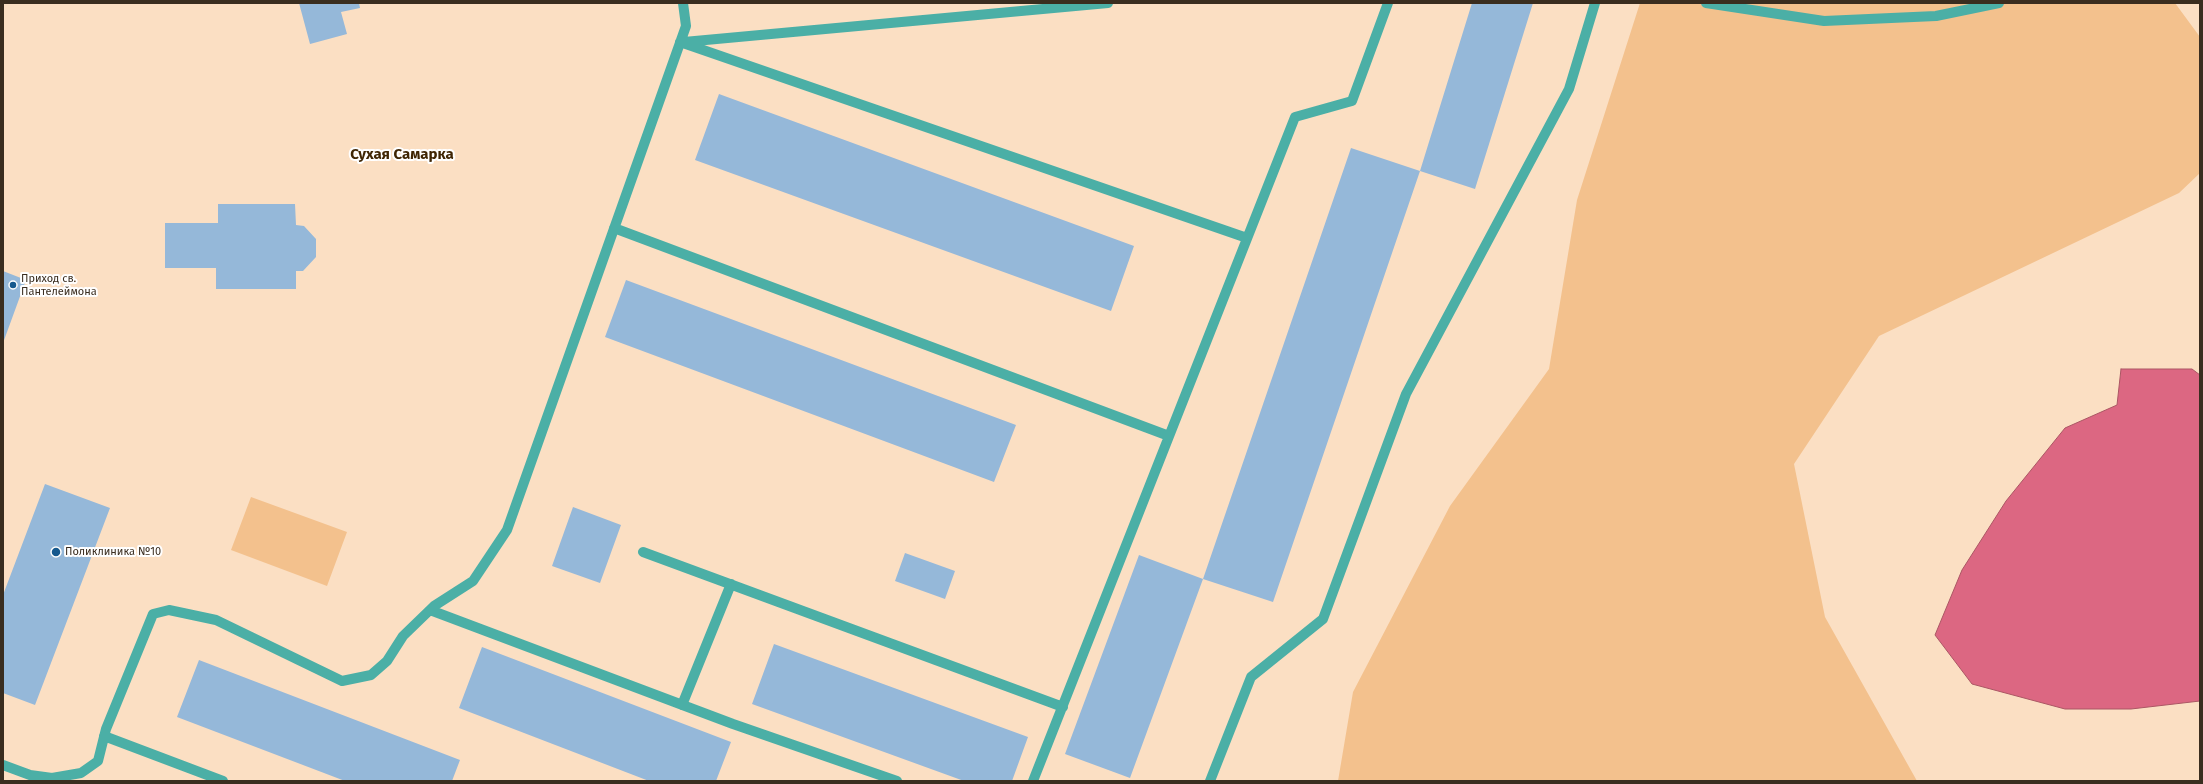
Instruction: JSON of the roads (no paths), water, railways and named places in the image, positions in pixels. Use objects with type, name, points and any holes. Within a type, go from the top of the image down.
[{"type":"street","points":[[3,765],[30,775],[52,778],[81,773],[98,761],[104,736],[153,614],[169,610],[216,620],[342,681],[371,675],[387,661],[403,636],[430,610],[473,581],[507,530],[686,26],[683,3]]},
{"type":"street","points":[[680,42],[1108,3]]},
{"type":"street","points":[[1033,781],[1295,116],[1352,101],[1388,3]]},
{"type":"street","points":[[1210,781],[1251,677],[1323,619],[1406,394],[1569,89],[1595,3]]},
{"type":"street","points":[[1706,3],[1824,22],[1936,16],[1999,3]]},
{"type":"street","points":[[680,42],[1247,238]]},
{"type":"street","points":[[614,228],[1169,436]]},
{"type":"street","points":[[643,552],[1062,707]]},
{"type":"street","points":[[682,705],[731,584]]},
{"type":"street","points":[[430,610],[733,724],[897,781]]},
{"type":"street","points":[[104,736],[223,781]]},
{"type":"place","name":"Приход св. Пантелеймона","points":[[13,285]]},
{"type":"place","name":"Поликлиника №10","points":[[56,552]]},
{"type":"district","name":"Сухая Самарка","points":[[402,155]]}]
